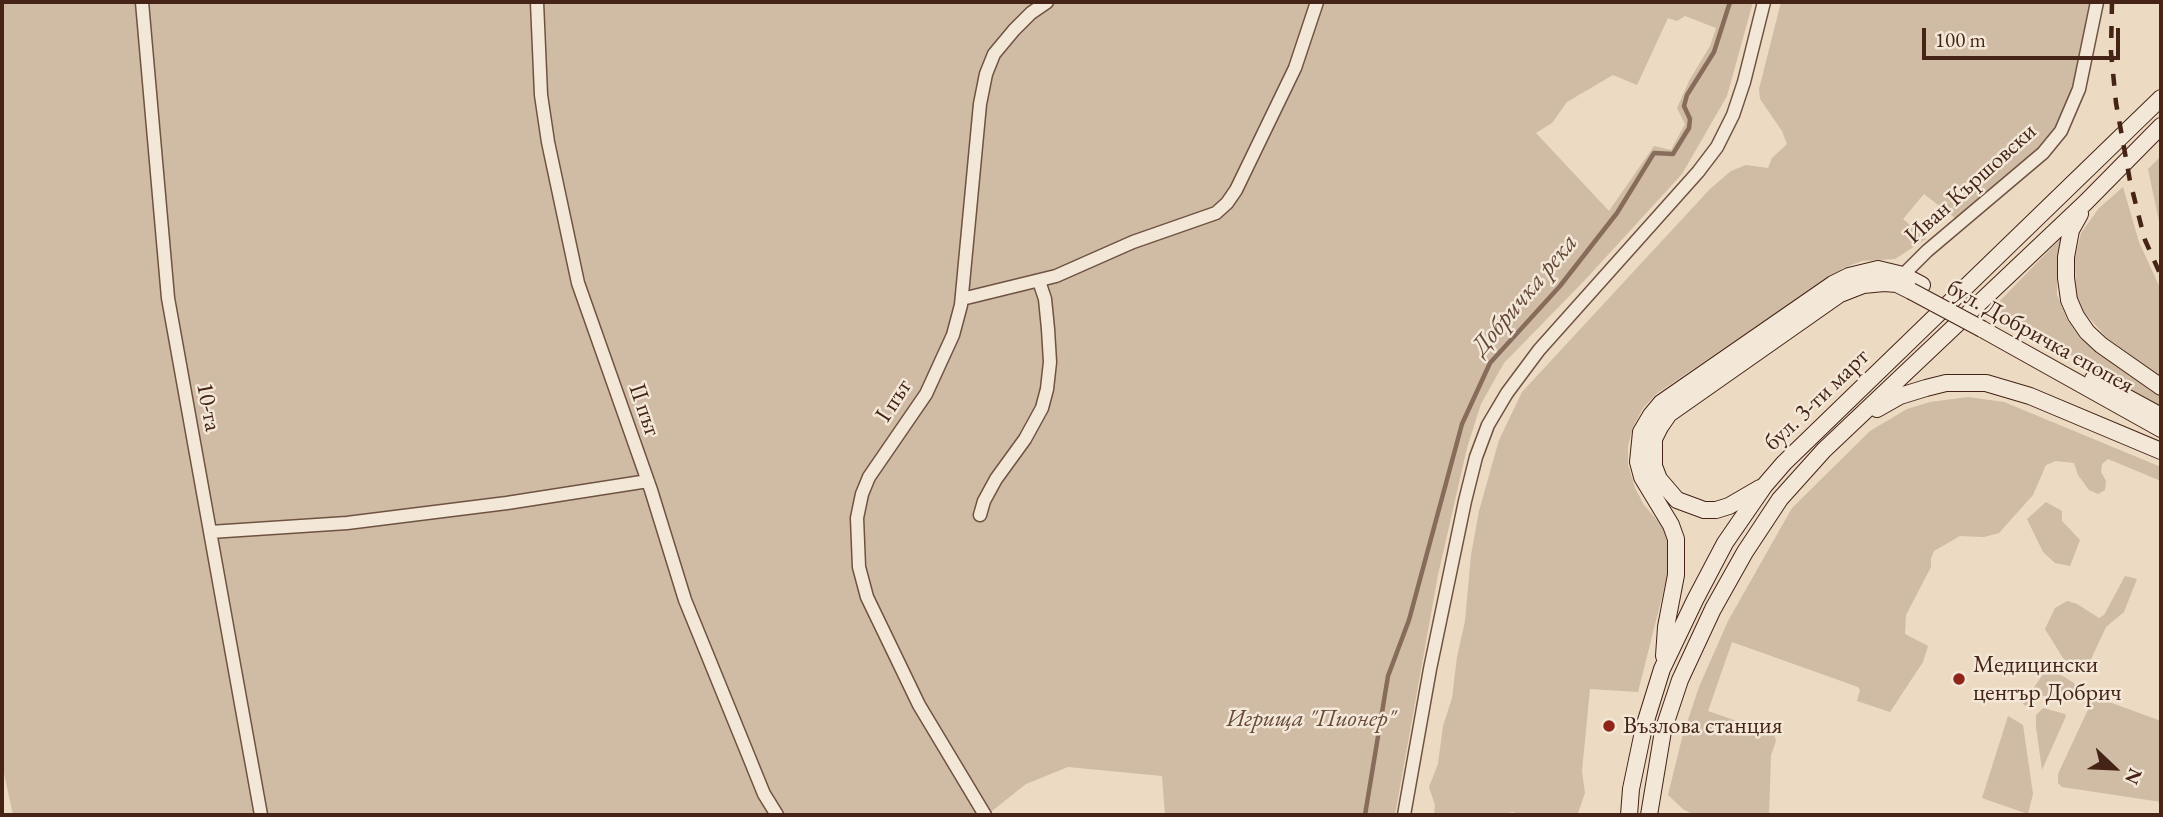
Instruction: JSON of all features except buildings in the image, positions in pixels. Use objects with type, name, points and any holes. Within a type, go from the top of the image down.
[{"type":"main road","name":"бул. 3-ти март","points":[[1629,815],[1631,789],[1644,727],[1662,669],[1725,544],[1765,485],[1784,463],[2161,98]]},
{"type":"main road","name":"бул. 3-ти март","points":[[1649,815],[1663,731],[1681,680],[1713,609],[1745,552],[1780,499],[1824,450],[2086,202],[2161,126]]},
{"type":"main road","points":[[2086,202],[2071,230],[2066,257],[2069,300],[2087,332],[2161,387]]},
{"type":"main road","points":[[1662,669],[1677,556],[1676,539],[1671,525],[1642,477],[1638,463],[1641,432],[1650,415],[1661,403],[1833,284],[1861,272],[1878,269],[1908,284]]},
{"type":"main road","points":[[1765,485],[1729,506],[1716,510],[1704,510],[1677,500],[1663,485],[1654,467],[1654,439],[1669,414],[1840,294],[1872,283],[1908,284]]},
{"type":"main road","name":"бул. Добричка епопея","points":[[1908,284],[2161,416]]},
{"type":"main road","name":"бул. Добричка епопея","points":[[1985,325],[2161,429]]},
{"type":"main road","points":[[1854,423],[1900,396],[1926,388],[1946,383],[1986,383],[2030,396],[2161,451]]},
{"type":"street","name":"10-та","points":[[142,2],[168,298],[261,815]]},
{"type":"street","name":"ІІ път","points":[[537,2],[541,95],[578,283],[648,481],[685,600],[764,794],[777,815]]},
{"type":"street","name":"І път","points":[[985,815],[919,705],[867,597],[859,567],[857,539],[860,506],[869,477],[926,394],[953,335],[962,299],[980,104],[986,74],[994,54],[1014,30],[1047,2]]},
{"type":"street","points":[[962,299],[1040,281],[1091,262],[1133,242],[1216,213],[1227,204],[1295,68],[1317,2]]},
{"type":"street","points":[[1404,815],[1430,669],[1465,501],[1476,457],[1488,425],[1507,393],[1539,350],[1717,147],[1733,115],[1744,82],[1764,2]]},
{"type":"street","name":"Иван Кършовски","points":[[1908,284],[1927,251],[2043,153],[2061,131],[2079,89],[2097,2]]},
{"type":"street","points":[[980,515],[984,501],[996,480],[1025,439],[1042,408],[1050,362],[1045,299],[1040,281]]},
{"type":"street","points":[[210,533],[347,523],[507,503],[648,481]]},
{"type":"green space","name":"Игрища \"Пионер\"","points":[[2,2],[1753,2],[1727,96],[1682,174],[1504,363],[1481,404],[1467,448],[1438,575],[1395,815],[1165,815],[1162,776],[1068,767],[1026,784],[987,815],[13,815],[2,764]],"holes":[[[1685,16],[1716,28],[1710,46],[1677,108],[1685,124],[1671,150],[1654,146],[1609,211],[1536,133],[1552,123],[1567,102],[1613,75],[1637,85],[1668,18],[1677,21]]]},
{"type":"green space","points":[[1781,2],[2091,2],[2074,88],[2057,128],[2039,149],[1955,218],[1924,194],[1903,219],[1926,239],[1895,259],[1862,261],[1843,268],[1656,394],[1643,408],[1633,427],[1628,446],[1628,465],[1644,505],[1663,527],[1670,556],[1668,573],[1638,692],[1590,689],[1582,771],[1585,793],[1578,813],[1434,815],[1435,805],[1429,787],[1438,764],[1443,726],[1452,698],[1479,511],[1499,440],[1522,392],[1710,189],[1731,171],[1746,165],[1768,168],[1772,158],[1787,144],[1782,131],[1760,99],[1759,89]]},
{"type":"green space","points":[[2161,156],[2161,231],[2148,169]]},
{"type":"green space","points":[[2123,187],[2139,242],[2161,290],[2161,376],[2107,338],[2083,311],[2076,298],[2075,258],[2081,233],[2099,208]]},
{"type":"green space","points":[[2061,238],[2057,258],[2057,295],[2068,321],[2080,338],[2096,352],[2161,396],[2161,406],[1991,310]]},
{"type":"green space","points":[[1968,397],[2004,402],[2161,467],[2161,481],[2108,459],[2102,464],[2101,472],[2106,481],[2105,490],[2098,494],[2089,490],[2078,475],[2074,463],[2056,461],[2046,465],[2033,495],[1999,533],[1984,537],[1960,536],[1934,551],[1931,567],[1906,615],[1905,634],[1928,646],[1923,662],[1890,712],[1857,701],[1860,690],[1858,687],[1732,642],[1708,711],[1774,734],[1776,741],[1771,755],[1769,815],[1694,815],[1683,809],[1668,795],[1682,738],[1699,687],[1728,621],[1792,508],[1870,431],[1907,409],[1930,402]]},
{"type":"green space","points":[[2046,502],[2062,511],[2062,521],[2080,540],[2070,566],[2055,563],[2043,552],[2027,519]]},
{"type":"green space","points":[[2125,576],[2137,579],[2124,612],[2106,627],[2087,668],[2071,666],[2045,629],[2055,608],[2067,601],[2099,618],[2104,615]]},
{"type":"green space","points":[[2040,662],[2074,683],[2077,690],[2072,701],[2040,696],[2032,700],[2028,707],[2023,704],[2043,674],[2029,665]]},
{"type":"green space","points":[[2098,698],[2161,721],[2161,802],[2062,787],[2058,783],[2058,774],[2092,701]]},
{"type":"green space","points":[[2043,708],[2066,716],[2042,770],[2036,715]]},
{"type":"green space","points":[[2008,716],[2023,725],[2033,794],[2028,814],[1982,798]]},
{"type":"waterway","name":"Добричка река","points":[[1365,815],[1388,676],[1409,620],[1462,424],[1490,363],[1560,286],[1617,213],[1654,153],[1673,154],[1689,128],[1690,119],[1684,106],[1687,95],[1714,52],[1730,2]]},
{"type":"railway","points":[[2112,2],[2111,52],[2116,103],[2140,221],[2145,240],[2161,276]]},
{"type":"place","name":"Медицински център Добрич","points":[[1959,679]]},
{"type":"place","name":"Възлова станция","points":[[1609,726]]}]
